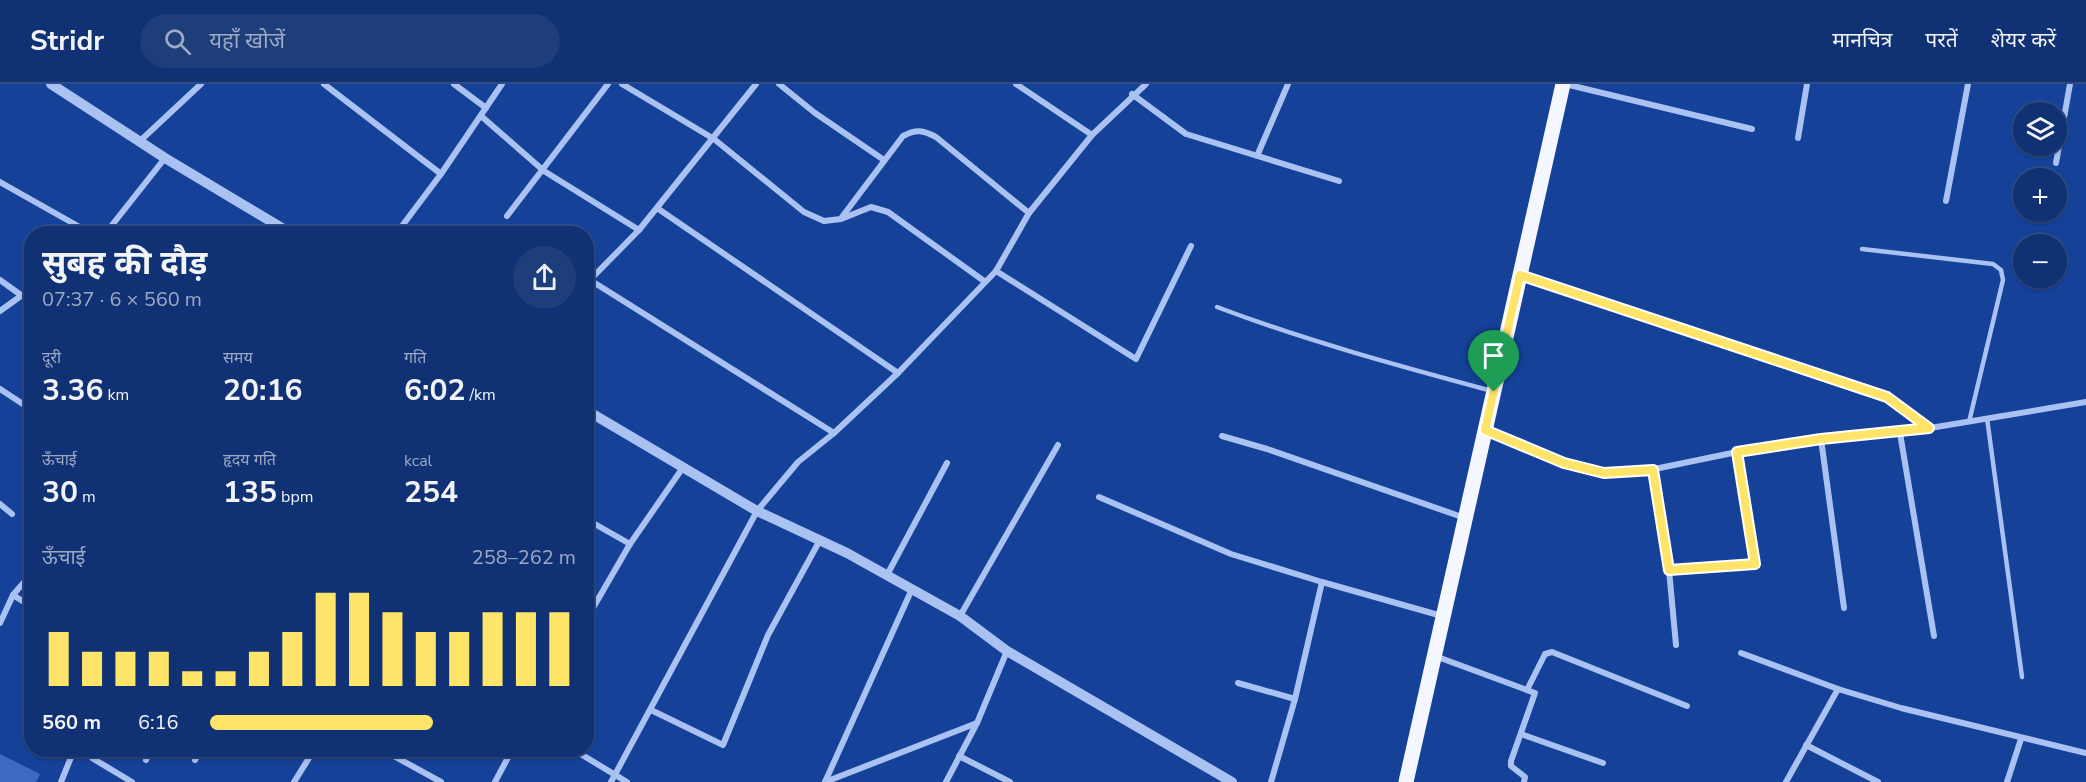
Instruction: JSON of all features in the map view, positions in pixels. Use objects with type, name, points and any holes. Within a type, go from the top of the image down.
[{"type":"main road","points":[[1406,782],[1563,84]]},
{"type":"street","points":[[51,84],[165,158],[277,226]]},
{"type":"street","points":[[140,141],[201,84]]},
{"type":"street","points":[[324,84],[441,174]]},
{"type":"street","points":[[454,84],[486,108]]},
{"type":"street","points":[[402,226],[482,116],[502,84]]},
{"type":"street","points":[[507,216],[544,171],[608,84]]},
{"type":"street","points":[[622,84],[714,139],[804,212],[824,221],[841,219],[871,207],[888,213],[984,281]]},
{"type":"street","points":[[594,276],[639,230],[756,84]]},
{"type":"street","points":[[779,84],[884,160]]},
{"type":"street","points":[[1016,84],[1092,135]]},
{"type":"street","points":[[611,782],[757,511],[798,462],[834,433],[898,373],[996,271],[1029,213],[1092,135],[1132,94],[1146,84]]},
{"type":"street","points":[[1257,156],[1288,84]]},
{"type":"street","points":[[1563,84],[1752,129]]},
{"type":"street","points":[[1798,138],[1807,84]]},
{"type":"street","points":[[1946,201],[1968,84]]},
{"type":"street","points":[[2056,163],[2070,84]]},
{"type":"street","points":[[1132,94],[1186,134],[1339,181]]},
{"type":"street","points":[[482,116],[544,171],[639,230]]},
{"type":"street","points":[[841,219],[903,136],[922,130],[936,137],[1029,213]]},
{"type":"street","points":[[111,226],[165,158]]},
{"type":"street","points":[[0,182],[78,226]]},
{"type":"street","points":[[657,208],[898,373]]},
{"type":"street","points":[[996,271],[1136,359],[1191,246]]},
{"type":"street","points":[[1520,275],[1887,397],[1929,428]]},
{"type":"street","points":[[0,280],[22,294],[0,311]]},
{"type":"street","points":[[594,286],[834,433]]},
{"type":"street","points":[[0,388],[24,404]]},
{"type":"street","points":[[1485,430],[1564,463],[1604,473],[1653,470],[1737,452],[1821,439],[1900,433],[2086,402]]},
{"type":"street","points":[[594,415],[685,466],[757,511],[820,540],[960,616],[1007,651],[1220,779],[1232,782]]},
{"type":"street","points":[[1900,433],[1934,636]]},
{"type":"street","points":[[1222,436],[1267,449],[1466,518]]},
{"type":"street","points":[[1821,439],[1844,608]]},
{"type":"street","points":[[960,616],[1058,445]]},
{"type":"street","points":[[1669,570],[1755,564],[1737,452]]},
{"type":"street","points":[[886,575],[947,463]]},
{"type":"street","points":[[594,606],[630,544],[685,466]]},
{"type":"street","points":[[1653,470],[1669,570],[1676,645]]},
{"type":"street","points":[[1099,497],[1231,554],[1443,615]]},
{"type":"street","points":[[0,504],[12,514]]},
{"type":"street","points":[[594,524],[630,544]]},
{"type":"street","points":[[651,710],[723,745],[768,635],[820,540]]},
{"type":"street","points":[[0,623],[13,595],[24,582]]},
{"type":"street","points":[[1271,782],[1295,699],[1322,582]]},
{"type":"street","points":[[825,782],[912,589]]},
{"type":"street","points":[[13,595],[24,602]]},
{"type":"street","points":[[946,782],[977,723],[1007,651]]},
{"type":"street","points":[[1527,690],[1545,654],[1551,651],[1687,706]]},
{"type":"street","points":[[1741,653],[1838,689],[2021,739],[2086,753]]},
{"type":"street","points":[[1435,656],[1534,693],[1511,766],[1522,774],[1524,782]]},
{"type":"street","points":[[1238,683],[1295,699]]},
{"type":"street","points":[[1786,782],[1838,689]]},
{"type":"street","points":[[825,782],[977,723]]},
{"type":"street","points":[[1521,734],[1603,763]]},
{"type":"street","points":[[2007,782],[2021,739]]},
{"type":"street","points":[[1806,745],[1878,782]]},
{"type":"street","points":[[959,756],[1010,782]]},
{"type":"street","points":[[61,782],[71,757]]},
{"type":"street","points":[[91,757],[132,782]]},
{"type":"street","points":[[294,782],[310,757]]},
{"type":"street","points":[[396,757],[441,782]]},
{"type":"street","points":[[495,782],[508,757]]},
{"type":"street","points":[[585,757],[627,782]]},
{"type":"lane","points":[[1863,249],[1994,264],[2001,270],[2003,280],[2001,290],[1969,422]]},
{"type":"lane","points":[[1217,307],[1272,328],[1348,352],[1494,392]]},
{"type":"lane","points":[[1987,418],[2022,677]]},
{"type":"building","points":[[0,754],[40,774],[36,782],[0,782]]},
{"type":"route","points":[[1520,275],[1887,397],[1929,428],[1900,433],[1821,439],[1737,452],[1755,564],[1669,570],[1653,470],[1604,473],[1564,463],[1485,430],[1494,392],[1520,275]]}]
